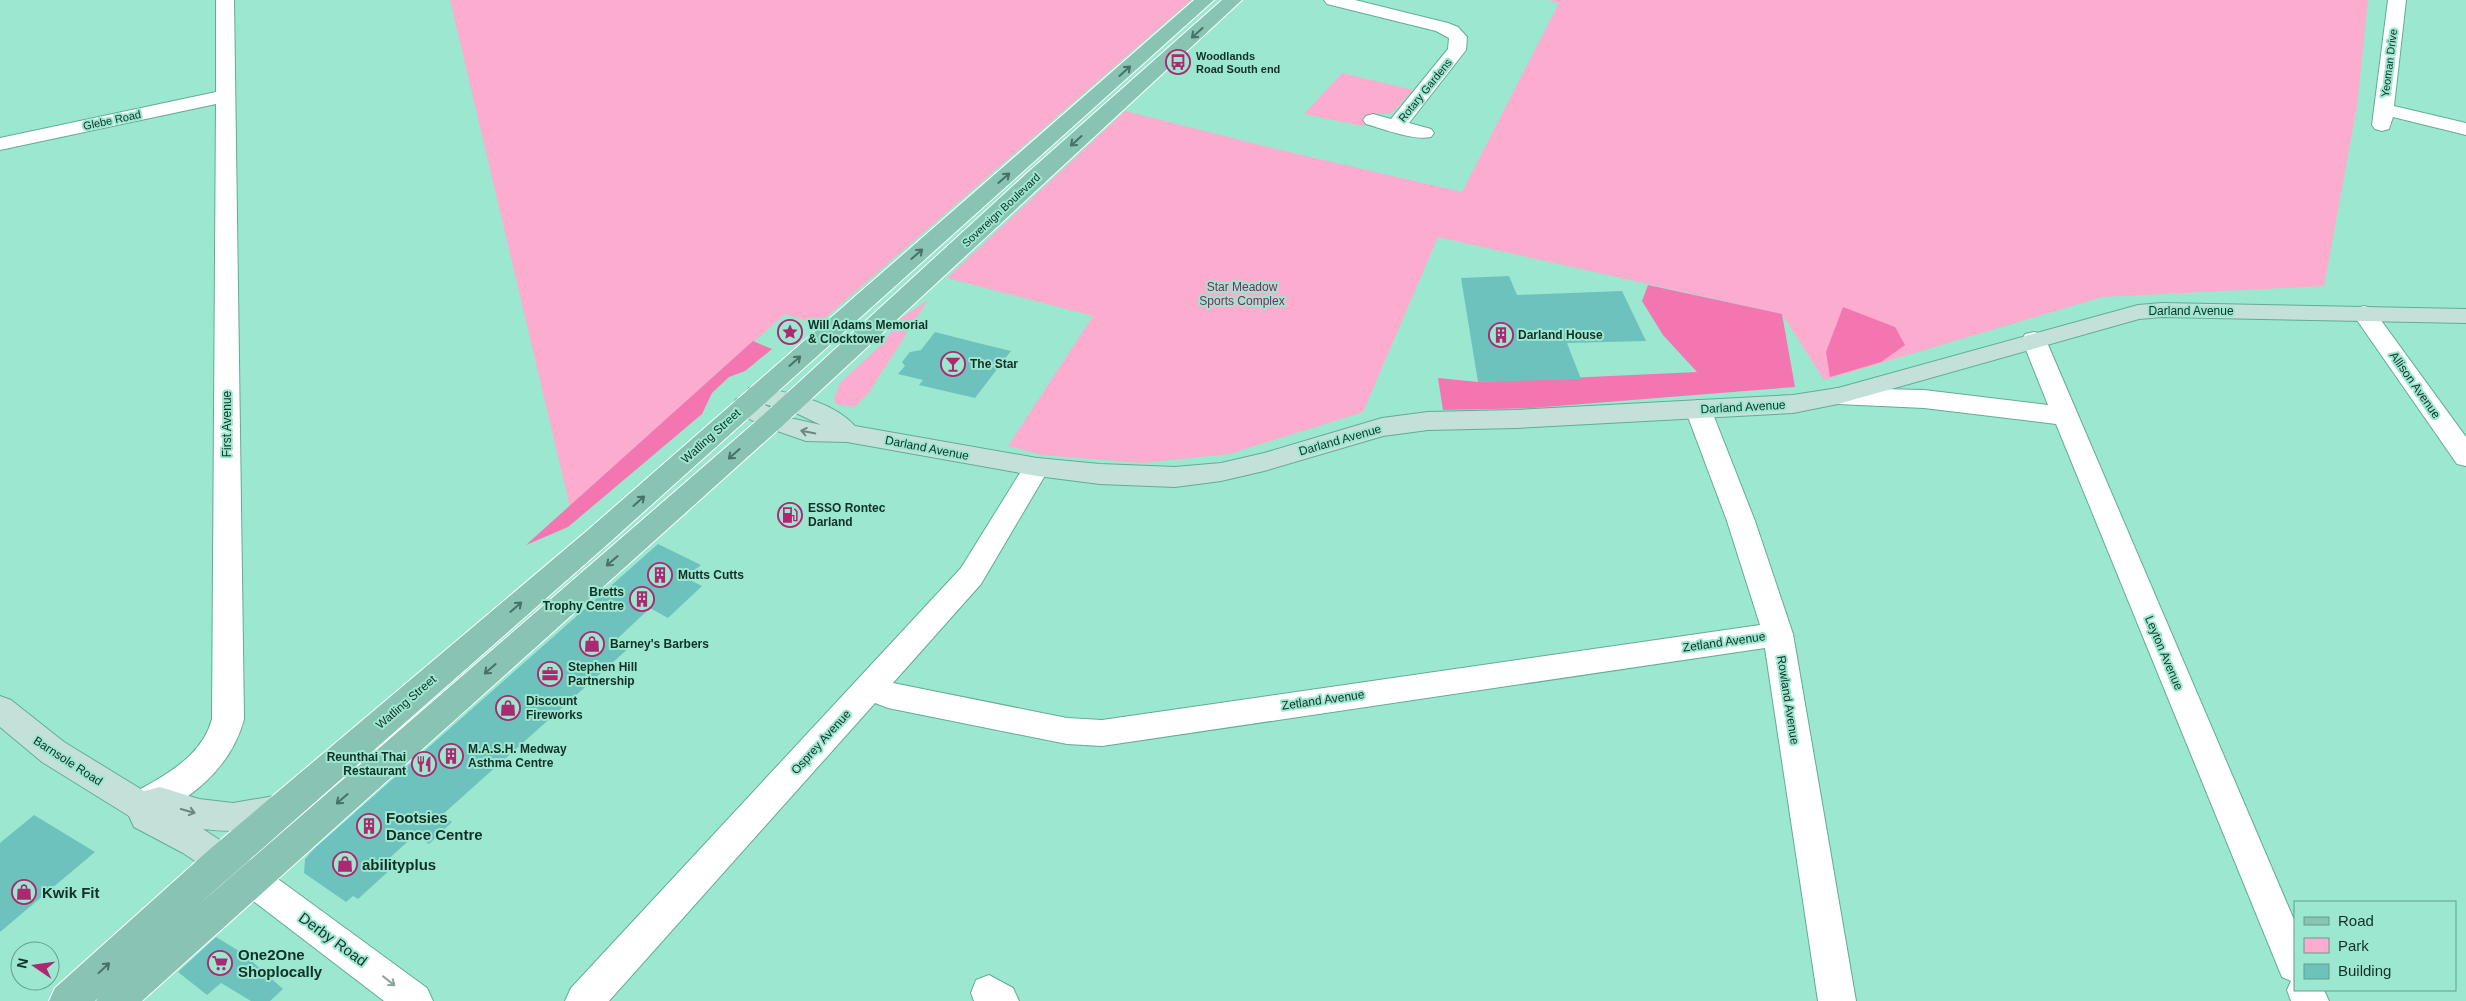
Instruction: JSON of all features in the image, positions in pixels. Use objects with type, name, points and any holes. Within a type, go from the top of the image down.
[{"type":"main road","name":"Sovereign Boulevard","points":[[752,399],[1205,0]]},
{"type":"main road","name":"Sovereign Boulevard","points":[[781,412],[1034,179],[1233,0]]},
{"type":"main road","name":"Watling Street","points":[[68,1001],[222,860],[600,536],[752,399]]},
{"type":"main road","points":[[115,1001],[781,412]]},
{"type":"street","name":"First Avenue","points":[[141,806],[192,775],[218,746],[226,732],[228,719],[225,0]]},
{"type":"street","name":"Rotary Gardens","points":[[1333,0],[1442,27],[1453,32],[1458,37],[1457,50],[1396,126]]},
{"type":"street","name":"Yeoman Drive","points":[[2397,0],[2383,117],[2466,129]]},
{"type":"street","name":"Glebe Road","points":[[0,144],[225,96]]},
{"type":"street","name":"Rotary Gardens","points":[[1373,120],[1424,133]]},
{"type":"street","name":"Darland Avenue","points":[[752,399],[781,412],[792,429],[827,436],[847,433],[972,457],[1037,467],[1100,474],[1175,478],[1221,472],[1264,462],[1382,428],[1428,421],[1516,419],[1792,404],[1838,396],[2138,312],[2162,310],[2466,316]]},
{"type":"street","name":"Allison Avenue","points":[[2364,313],[2466,457]]},
{"type":"street","name":"Leyton Avenue","points":[[2034,340],[2294,963]]},
{"type":"street","name":"Darland Avenue","points":[[1838,396],[1924,399],[2066,416]]},
{"type":"street","name":"Rowland Avenue","points":[[1698,409],[1741,521],[1778,634],[1837,1001]]},
{"type":"street","name":"Osprey Avenue","points":[[584,1001],[970,576],[1037,467]]},
{"type":"street","name":"Zetland Avenue","points":[[870,687],[888,695],[1067,731],[1102,733],[1778,634]]},
{"type":"street","name":"Barnsole Road","points":[[0,709],[52,752],[141,806],[146,817],[195,842],[251,879]]},
{"type":"street","points":[[141,806],[160,801],[199,814],[233,818],[280,810]]},
{"type":"street","name":"Derby Road","points":[[251,879],[414,1001]]},
{"type":"green space","points":[[450,0],[1191,0],[818,324],[785,314],[570,507]]},
{"type":"green space","name":"Star Meadow Sports Complex","points":[[1548,0],[2368,0],[2357,106],[2324,286],[2102,297],[1824,380],[1782,314],[1438,237],[1363,412],[1229,454],[1142,463],[1043,455],[1008,446],[1093,316],[947,278],[1125,111],[1280,150],[1462,192],[1559,3]]},
{"type":"green space","points":[[1342,73],[1413,90],[1391,114],[1373,114],[1363,126],[1304,114]]},
{"type":"green space","points":[[928,300],[869,392],[855,407],[836,404],[834,398],[840,383],[885,341],[900,319]]},
{"type":"shaded area","points":[[1648,285],[1782,314],[1795,387],[1532,408],[1443,410],[1438,378],[1478,382],[1697,372],[1663,335],[1642,301]]},
{"type":"shaded area","points":[[1843,307],[1895,327],[1905,345],[1881,362],[1830,377],[1826,352]]},
{"type":"shaded area","points":[[753,341],[772,349],[745,371],[729,377],[712,393],[702,414],[568,527],[526,545]]},
{"type":"building","name":"Darland House","points":[[1509,276],[1517,295],[1622,291],[1646,341],[1567,343],[1581,379],[1478,382],[1461,278]]},
{"type":"building","name":"The Star","points":[[935,332],[1011,351],[975,398],[919,385],[923,380],[898,374],[905,366],[902,362],[910,352],[921,350]]},
{"type":"building","points":[[658,544],[701,565],[686,578],[702,586],[668,618],[650,608],[616,640],[630,647],[442,815],[452,822],[429,844],[415,835],[384,863],[392,868],[358,899],[353,896],[346,902],[304,873],[305,859],[315,848]]},
{"type":"building","name":"Kwik Fit","points":[[34,815],[95,852],[0,932],[0,843]]},
{"type":"building","name":"One2One Shoplocally","points":[[216,937],[244,954],[283,989],[270,1001],[251,1001],[221,983],[207,995],[178,972]]},
{"type":"place","name":"Woodlands Road South end","points":[[1178,62]]},
{"type":"place","name":"Will Adams Memorial & Clocktower","points":[[790,332]]},
{"type":"place","name":"Darland House","points":[[1501,335]]},
{"type":"place","name":"The Star","points":[[953,364]]},
{"type":"place","name":"ESSO Rontec Darland","points":[[790,515]]},
{"type":"place","name":"Mutts Cutts","points":[[660,575]]},
{"type":"place","name":"Bretts Trophy Centre","points":[[642,599]]},
{"type":"place","name":"Barney's Barbers","points":[[592,644]]},
{"type":"place","name":"Stephen Hill Partnership","points":[[550,674]]},
{"type":"place","name":"Discount Fireworks","points":[[508,708]]},
{"type":"place","name":"M.A.S.H. Medway Asthma Centre","points":[[451,756]]},
{"type":"place","name":"Reunthai Thai Restaurant","points":[[424,764]]},
{"type":"place","name":"Footsies Dance Centre","points":[[369,826]]},
{"type":"place","name":"abilityplus","points":[[345,864]]},
{"type":"place","name":"Kwik Fit","points":[[24,892]]},
{"type":"place","name":"One2One Shoplocally","points":[[220,963]]}]
